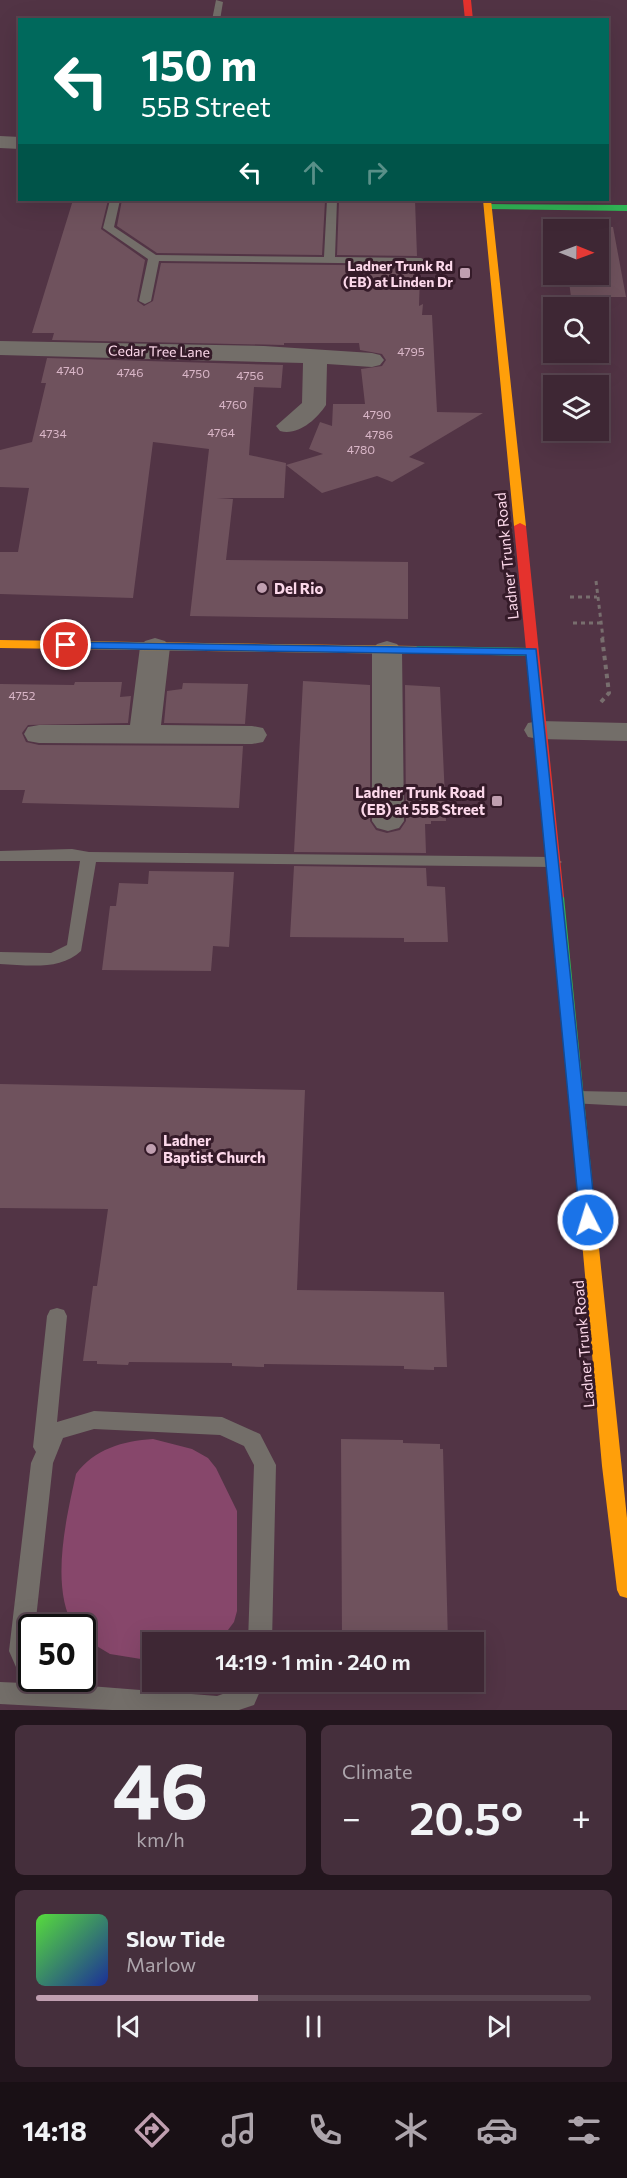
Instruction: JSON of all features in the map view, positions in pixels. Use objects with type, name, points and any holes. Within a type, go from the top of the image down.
[{"type":"main road","points":[[467,0],[469,18]]},
{"type":"main road","points":[[487,203],[627,208]]},
{"type":"main road","name":"Ladner Trunk Road","points":[[487,203],[577,1098],[619,1467],[627,1590]]},
{"type":"main road","points":[[0,644],[532,652]]},
{"type":"street","points":[[0,142],[18,143]]},
{"type":"street","name":"Cedar Tree Lane","points":[[1,352],[315,356],[372,360]]},
{"type":"street","points":[[289,426],[314,405],[315,356]]},
{"type":"street","points":[[144,735],[155,647]]},
{"type":"street","points":[[387,650],[388,821]]},
{"type":"street","points":[[539,730],[627,732]]},
{"type":"street","points":[[39,734],[252,735]]},
{"type":"lane","points":[[216,18],[219,2]]},
{"type":"lane","points":[[115,201],[108,228],[154,258],[421,261]]},
{"type":"lane","points":[[329,260],[332,201]]},
{"type":"lane","points":[[145,301],[154,258]]},
{"type":"lane","points":[[0,856],[72,854],[89,857],[554,862]]},
{"type":"lane","points":[[0,958],[55,958],[70,954],[76,938],[89,857]]},
{"type":"lane","points":[[577,1098],[627,1099]]},
{"type":"lane","points":[[25,1614],[57,1316]]},
{"type":"lane","points":[[42,1463],[55,1432],[94,1420],[222,1426],[252,1440],[265,1465],[260,1632]]},
{"type":"lane","points":[[55,1692],[60,1695]]},
{"type":"lane","points":[[0,1693],[60,1695],[217,1709],[245,1697],[247,1692]]},
{"type":"path","points":[[596,581],[609,693],[598,704]]},
{"type":"path","points":[[570,597],[597,597]]},
{"type":"path","points":[[573,623],[600,623]]},
{"type":"shaded area","points":[[153,1439],[192,1449],[208,1458],[216,1468],[237,1511],[237,1611],[234,1622],[226,1632],[142,1632],[142,1659],[110,1654],[96,1646],[96,1614],[68,1614],[61,1573],[68,1511],[76,1474],[83,1465],[100,1452],[131,1442]]},
{"type":"building","points":[[73,201],[108,201],[101,229],[145,260],[137,301],[144,306],[153,301],[161,263],[417,266],[417,275],[420,275],[419,306],[423,304],[422,315],[432,315],[437,412],[483,413],[409,457],[425,463],[392,482],[377,476],[322,493],[286,465],[323,454],[309,449],[320,422],[332,426],[333,404],[365,404],[361,369],[382,366],[386,360],[382,354],[360,350],[359,343],[284,343],[284,345],[52,340],[54,333],[32,333]]},
{"type":"building","points":[[122,201],[325,201],[322,255],[157,253],[117,226]]},
{"type":"building","points":[[339,201],[415,201],[417,256],[337,255]]},
{"type":"building","points":[[609,227],[613,227],[626,297],[571,297],[569,285],[609,285]]},
{"type":"building","points":[[47,358],[283,365],[281,388],[254,387],[249,455],[286,463],[284,498],[217,498],[233,499],[226,560],[408,562],[408,619],[190,616],[209,449],[153,442],[133,598],[0,594],[0,552],[18,552],[29,488],[0,487],[0,450],[32,442],[46,383],[41,383]]},
{"type":"building","points":[[303,681],[370,685],[370,821],[376,830],[387,833],[400,830],[406,821],[405,685],[440,687],[446,821],[431,821],[431,824],[425,824],[426,853],[294,852]]},
{"type":"building","points":[[75,682],[122,682],[120,697],[131,696],[128,723],[28,725],[22,733],[26,742],[39,745],[243,746],[239,808],[22,803],[25,790],[0,790],[0,684],[74,685]]},
{"type":"building","points":[[183,683],[248,684],[245,724],[164,723],[167,691],[182,689]]},
{"type":"building","points":[[294,866],[426,868],[427,886],[445,887],[448,942],[404,942],[404,938],[290,937]]},
{"type":"building","points":[[149,871],[234,872],[229,947],[213,946],[211,971],[102,970],[110,906],[116,906],[119,883],[148,884]]},
{"type":"building","points":[[0,1084],[305,1090],[297,1290],[444,1292],[447,1367],[434,1367],[434,1370],[404,1369],[404,1366],[264,1364],[264,1367],[232,1366],[232,1363],[129,1362],[128,1365],[83,1361],[93,1286],[97,1286],[108,1209],[0,1208]]},
{"type":"building","points":[[341,1439],[403,1440],[403,1443],[440,1444],[440,1449],[443,1449],[448,1632],[342,1632]]},
{"type":"traffic: fast","points":[[488,207],[627,208]]},
{"type":"traffic: fast","points":[[416,650],[532,652]]},
{"type":"traffic: fast","points":[[557,897],[588,1219]]},
{"type":"traffic: slow","points":[[487,201],[520,526]]},
{"type":"traffic: slow","points":[[0,644],[416,650]]},
{"type":"traffic: slow","points":[[588,1219],[611,1466],[627,1590]]},
{"type":"traffic: jam","points":[[467,0],[469,18]]},
{"type":"traffic: jam","points":[[520,526],[557,897]]},
{"type":"place","name":"Ladner Trunk Rd (EB) at Linden Dr","points":[[465,273]]},
{"type":"place","name":"Del Rio","points":[[262,588]]},
{"type":"place","name":"Ladner Trunk Road (EB) at 55B Street","points":[[497,801]]},
{"type":"place","name":"Ladner Baptist Church","points":[[151,1149]]},
{"type":"route","points":[[66,645],[532,652],[588,1220]]}]
